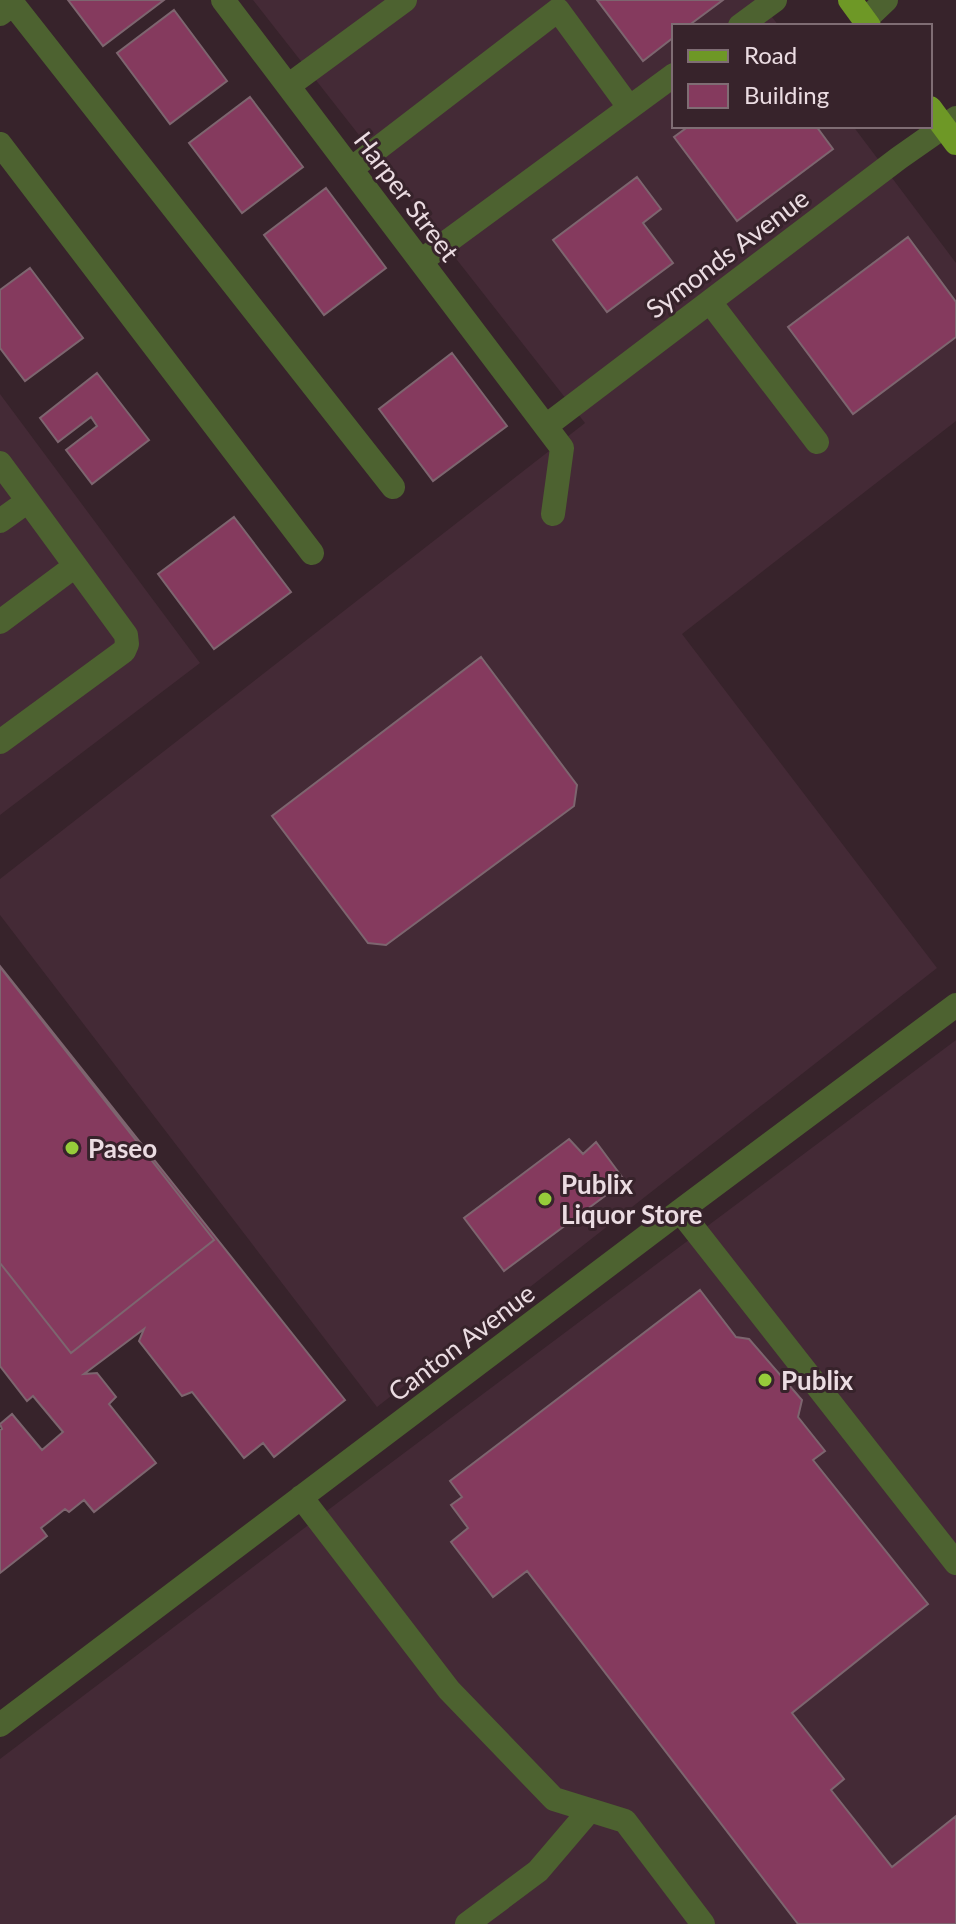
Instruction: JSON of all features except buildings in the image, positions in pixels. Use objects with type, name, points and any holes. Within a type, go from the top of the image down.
[{"type":"main road","points":[[850,0],[867,23]]},
{"type":"street","name":"Harper Street","points":[[223,0],[562,448],[553,514]]},
{"type":"street","points":[[288,86],[405,0]]},
{"type":"street","points":[[743,24],[775,0]]},
{"type":"street","points":[[867,23],[886,0]]},
{"type":"street","points":[[0,14],[13,4],[393,487]]},
{"type":"street","points":[[351,169],[554,5],[629,107]]},
{"type":"street","points":[[421,261],[672,76]]},
{"type":"street","name":"Symonds Avenue","points":[[546,426],[946,124]]},
{"type":"street","points":[[0,144],[312,553]]},
{"type":"street","points":[[710,302],[817,442]]},
{"type":"street","points":[[0,463],[126,635],[127,644],[124,651],[0,742]]},
{"type":"street","points":[[0,521],[28,501]]},
{"type":"street","points":[[0,622],[75,566]]},
{"type":"street","name":"Canton Avenue","points":[[0,1725],[956,1005]]},
{"type":"street","points":[[680,1211],[956,1563]]},
{"type":"street","points":[[301,1497],[449,1690],[554,1799],[625,1821],[703,1924]]},
{"type":"street","points":[[467,1924],[538,1871],[590,1810]]},
{"type":"shaded area","points":[[253,0],[759,0],[777,24],[672,24],[672,128],[855,128],[956,263],[956,421],[682,634],[937,968],[377,1407],[0,915],[0,879],[585,423]]},
{"type":"shaded area","points":[[0,394],[200,663],[0,815]]},
{"type":"shaded area","points":[[956,1040],[956,1924],[0,1924],[0,1759]]},
{"type":"place","name":"Paseo","points":[[72,1148]]},
{"type":"place","name":"Publix Liquor Store","points":[[545,1199]]},
{"type":"place","name":"Publix","points":[[765,1380]]}]
